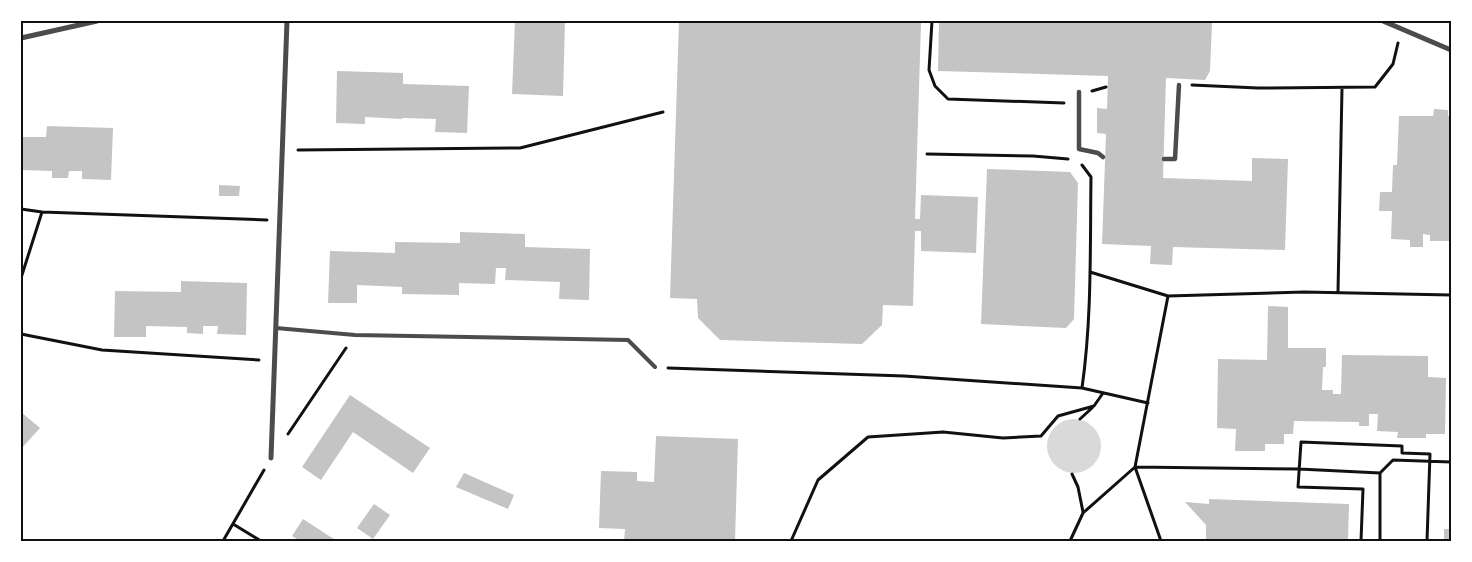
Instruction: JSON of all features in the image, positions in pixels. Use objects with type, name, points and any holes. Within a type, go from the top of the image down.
[{"type":"street","points":[[21,38],[97,21]]},
{"type":"street","points":[[272,458],[287,21]]},
{"type":"street","points":[[1383,21],[1451,50]]},
{"type":"street","points":[[1164,159],[1175,159],[1179,85]]},
{"type":"street","points":[[1079,92],[1079,149],[1098,152],[1103,157]]},
{"type":"lane","points":[[276,328],[355,335],[628,340],[655,367]]},
{"type":"path","points":[[932,21],[929,70],[935,86],[948,99],[1063,104],[1079,92],[1106,87]]},
{"type":"path","points":[[1179,85],[1258,88],[1375,87],[1393,64],[1402,29]]},
{"type":"path","points":[[1338,292],[1342,88]]},
{"type":"path","points":[[282,150],[520,148],[663,112]]},
{"type":"path","points":[[927,154],[1033,156],[1078,160],[1088,151]]},
{"type":"path","points":[[1078,160],[1091,177],[1090,272],[1086,362],[1082,388]]},
{"type":"path","points":[[21,209],[42,212],[280,221]]},
{"type":"path","points":[[21,278],[42,212]]},
{"type":"path","points":[[1090,272],[1168,296],[1338,292],[1451,295]]},
{"type":"path","points":[[1161,541],[1135,467],[1168,296]]},
{"type":"path","points":[[21,334],[102,350],[275,361]]},
{"type":"path","points":[[655,367],[904,376],[1082,388],[1148,404]]},
{"type":"path","points":[[1080,419],[1094,406],[1103,393]]},
{"type":"path","points":[[791,541],[818,480],[868,437],[943,432],[1003,438],[1041,436],[1058,416],[1094,406]]},
{"type":"path","points":[[1361,541],[1364,489],[1298,487],[1301,442],[1402,446],[1402,453],[1430,454],[1427,541]]},
{"type":"path","points":[[1380,541],[1380,473],[1393,460],[1451,462]]},
{"type":"path","points":[[1070,541],[1083,512],[1135,467],[1299,469],[1380,473]]},
{"type":"path","points":[[1072,474],[1078,487],[1083,512]]},
{"type":"path","points":[[233,524],[261,541]]},
{"type":"shaded area","points":[[1069,419],[1079,419],[1089,423],[1097,431],[1101,446],[1097,461],[1089,469],[1079,473],[1069,473],[1059,469],[1051,461],[1047,451],[1047,441],[1051,431],[1059,423]]},
{"type":"building","points":[[515,21],[565,21],[563,96],[512,94]]},
{"type":"building","points":[[679,21],[920,21],[915,219],[920,219],[921,195],[978,197],[976,253],[921,251],[921,231],[915,231],[913,306],[883,305],[882,325],[862,344],[720,340],[698,318],[697,299],[670,298]]},
{"type":"building","points":[[939,21],[1210,21],[1212,23],[1210,71],[1205,80],[1166,78],[1163,178],[1252,181],[1252,158],[1288,159],[1285,250],[1173,247],[1172,265],[1150,264],[1151,246],[1102,244],[1106,134],[1097,133],[1097,108],[1107,109],[1108,76],[938,71]]},
{"type":"building","points":[[337,71],[403,73],[403,84],[469,86],[467,133],[435,132],[436,119],[365,117],[365,124],[336,123]]},
{"type":"building","points":[[1434,109],[1448,110],[1448,116],[1451,116],[1451,241],[1430,241],[1430,235],[1423,234],[1423,247],[1410,247],[1410,240],[1391,239],[1392,211],[1379,211],[1380,192],[1392,192],[1393,165],[1397,165],[1399,116],[1433,116]]},
{"type":"building","points":[[47,126],[113,128],[111,180],[82,179],[82,171],[69,171],[68,178],[52,178],[52,171],[21,170],[21,137],[46,137]]},
{"type":"building","points":[[987,169],[1070,172],[1078,183],[1074,319],[1066,328],[981,324]]},
{"type":"building","points":[[219,185],[240,186],[239,196],[219,196]]},
{"type":"building","points":[[460,232],[525,234],[525,247],[590,249],[589,300],[559,299],[560,282],[505,280],[506,268],[496,268],[495,284],[459,283],[459,295],[402,294],[402,287],[357,285],[357,303],[328,303],[330,251],[395,253],[395,242],[460,243]]},
{"type":"building","points":[[181,281],[247,283],[246,335],[217,334],[218,326],[203,326],[203,334],[187,333],[187,327],[146,326],[146,337],[114,337],[115,291],[181,292]]},
{"type":"building","points":[[1268,306],[1288,307],[1288,348],[1326,348],[1326,367],[1323,367],[1322,390],[1333,390],[1333,394],[1341,394],[1342,355],[1428,356],[1428,377],[1446,378],[1445,434],[1426,434],[1426,438],[1397,438],[1398,432],[1377,431],[1378,414],[1369,414],[1369,426],[1359,426],[1359,422],[1294,421],[1293,434],[1284,434],[1284,444],[1265,444],[1265,451],[1235,451],[1236,429],[1217,428],[1218,359],[1267,360]]},
{"type":"building","points":[[350,395],[430,448],[413,473],[353,432],[321,480],[302,467]]},
{"type":"building","points":[[21,412],[40,428],[21,449]]},
{"type":"building","points":[[656,436],[738,439],[735,541],[624,541],[625,529],[599,528],[601,471],[637,472],[637,481],[654,482]]},
{"type":"building","points":[[464,473],[514,495],[508,509],[456,487]]},
{"type":"building","points":[[1209,499],[1349,504],[1348,541],[1206,541],[1206,525],[1185,502],[1209,504]]},
{"type":"building","points":[[374,504],[390,515],[373,539],[357,528]]},
{"type":"building","points":[[303,519],[337,541],[300,541],[292,536]]},
{"type":"building","points":[[1444,529],[1451,529],[1451,541],[1444,541]]}]
